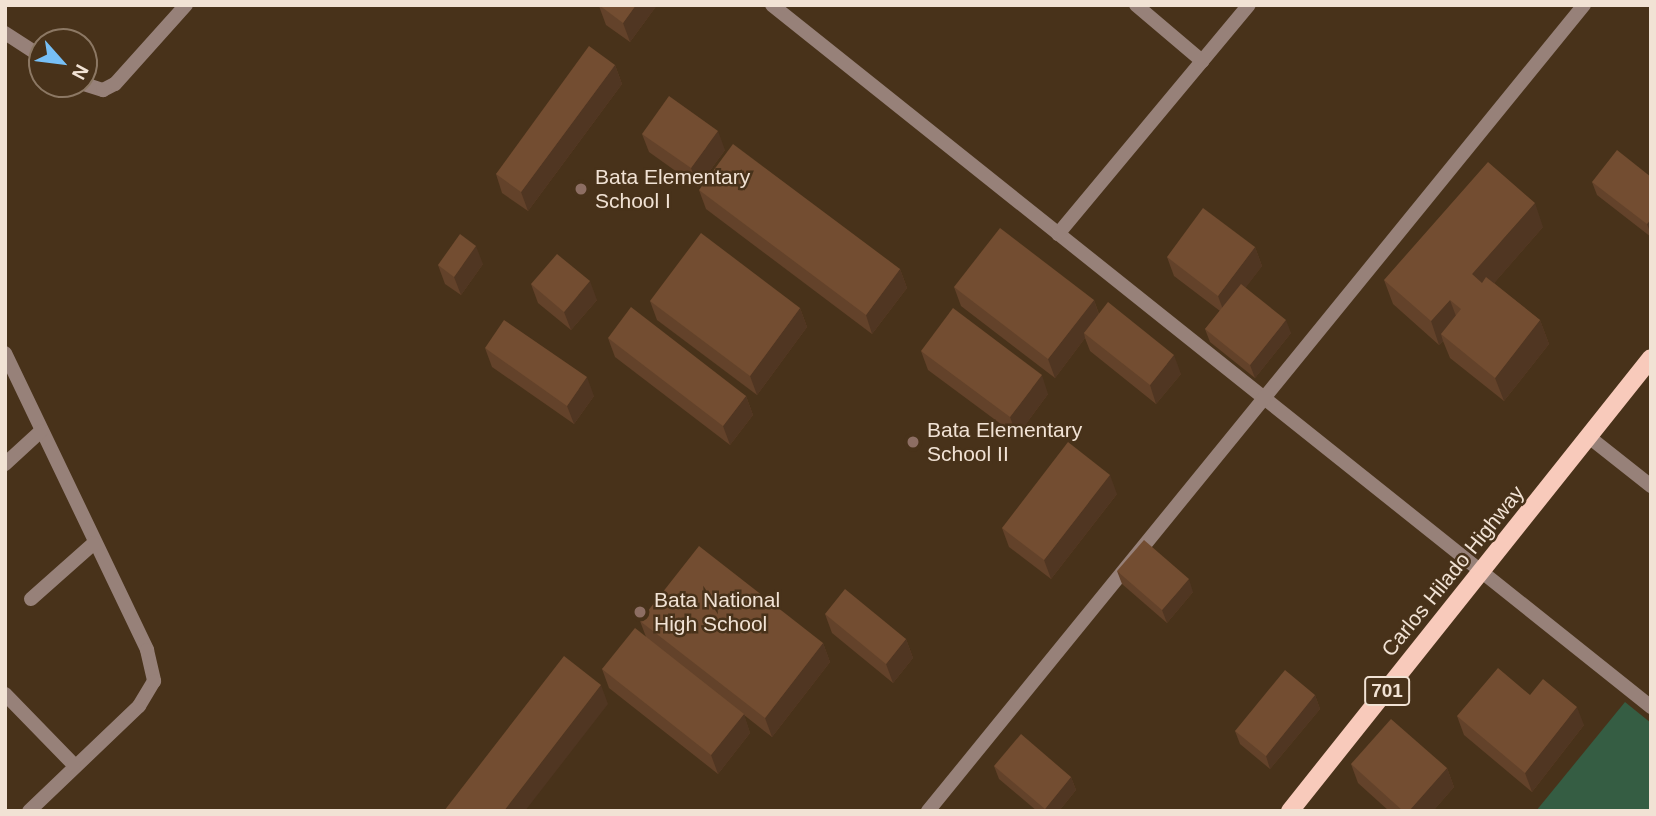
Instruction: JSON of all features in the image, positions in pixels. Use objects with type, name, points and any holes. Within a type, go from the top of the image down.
[{"type":"main road","name":"Carlos Hilado Highway","points":[[1290,811],[1651,358]]},
{"type":"street","points":[[98,88],[103,90],[115,84],[186,5]]},
{"type":"street","points":[[772,5],[1263,398],[1483,570],[1651,707]]},
{"type":"street","points":[[1136,5],[1202,61]]},
{"type":"street","points":[[1058,234],[1250,5]]},
{"type":"street","points":[[928,811],[1584,5]]},
{"type":"street","points":[[5,33],[28,48]]},
{"type":"street","points":[[5,353],[147,650],[154,681],[139,706],[74,765],[29,811]]},
{"type":"street","points":[[5,464],[41,431]]},
{"type":"street","points":[[1589,437],[1651,486]]},
{"type":"street","points":[[31,599],[94,543]]},
{"type":"street","points":[[5,694],[74,765]]},
{"type":"green space","points":[[1625,702],[1651,723],[1651,811],[1536,811]]},
{"type":"building","points":[[599,5],[636,5],[623,23]]},
{"type":"building","points":[[589,46],[615,65],[521,192],[496,174]]},
{"type":"building","points":[[669,96],[718,131],[691,168],[642,134]]},
{"type":"building","points":[[733,144],[900,269],[866,315],[699,190]]},
{"type":"building","points":[[1617,150],[1651,177],[1651,219],[1647,224],[1592,182]]},
{"type":"building","points":[[1488,162],[1535,203],[1472,274],[1482,283],[1486,277],[1540,320],[1495,378],[1441,334],[1461,309],[1450,300],[1431,321],[1384,280]]},
{"type":"building","points":[[1203,208],[1255,247],[1218,296],[1167,257]]},
{"type":"building","points":[[1000,228],[1094,300],[1048,359],[954,287]]},
{"type":"building","points":[[701,233],[800,308],[750,376],[650,301]]},
{"type":"building","points":[[460,234],[476,246],[454,277],[438,265]]},
{"type":"building","points":[[557,254],[590,281],[564,312],[531,284]]},
{"type":"building","points":[[1241,284],[1286,320],[1250,365],[1205,329]]},
{"type":"building","points":[[1108,302],[1174,355],[1150,385],[1084,333]]},
{"type":"building","points":[[631,307],[746,396],[723,426],[608,338]]},
{"type":"building","points":[[953,308],[1042,375],[1010,417],[921,351]]},
{"type":"building","points":[[504,320],[587,377],[567,406],[485,348]]},
{"type":"building","points":[[1068,442],[1110,475],[1044,560],[1002,528]]},
{"type":"building","points":[[1144,540],[1189,579],[1162,610],[1117,571]]},
{"type":"building","points":[[699,546],[823,643],[765,718],[640,621]]},
{"type":"building","points":[[845,589],[906,639],[886,664],[825,614]]},
{"type":"building","points":[[635,628],[744,714],[711,755],[602,669]]},
{"type":"building","points":[[564,656],[601,685],[504,811],[444,811]]},
{"type":"building","points":[[1498,668],[1530,695],[1543,679],[1577,707],[1525,773],[1457,716]]},
{"type":"building","points":[[1285,670],[1315,695],[1266,756],[1235,731]]},
{"type":"building","points":[[1391,719],[1447,768],[1409,811],[1403,811],[1351,764]]},
{"type":"building","points":[[1021,734],[1071,777],[1045,809],[994,766]]},
{"type":"place","name":"Bata Elementary School I","points":[[581,189]]},
{"type":"place","name":"Bata Elementary School II","points":[[913,442]]},
{"type":"place","name":"Bata National High School","points":[[640,612]]}]
